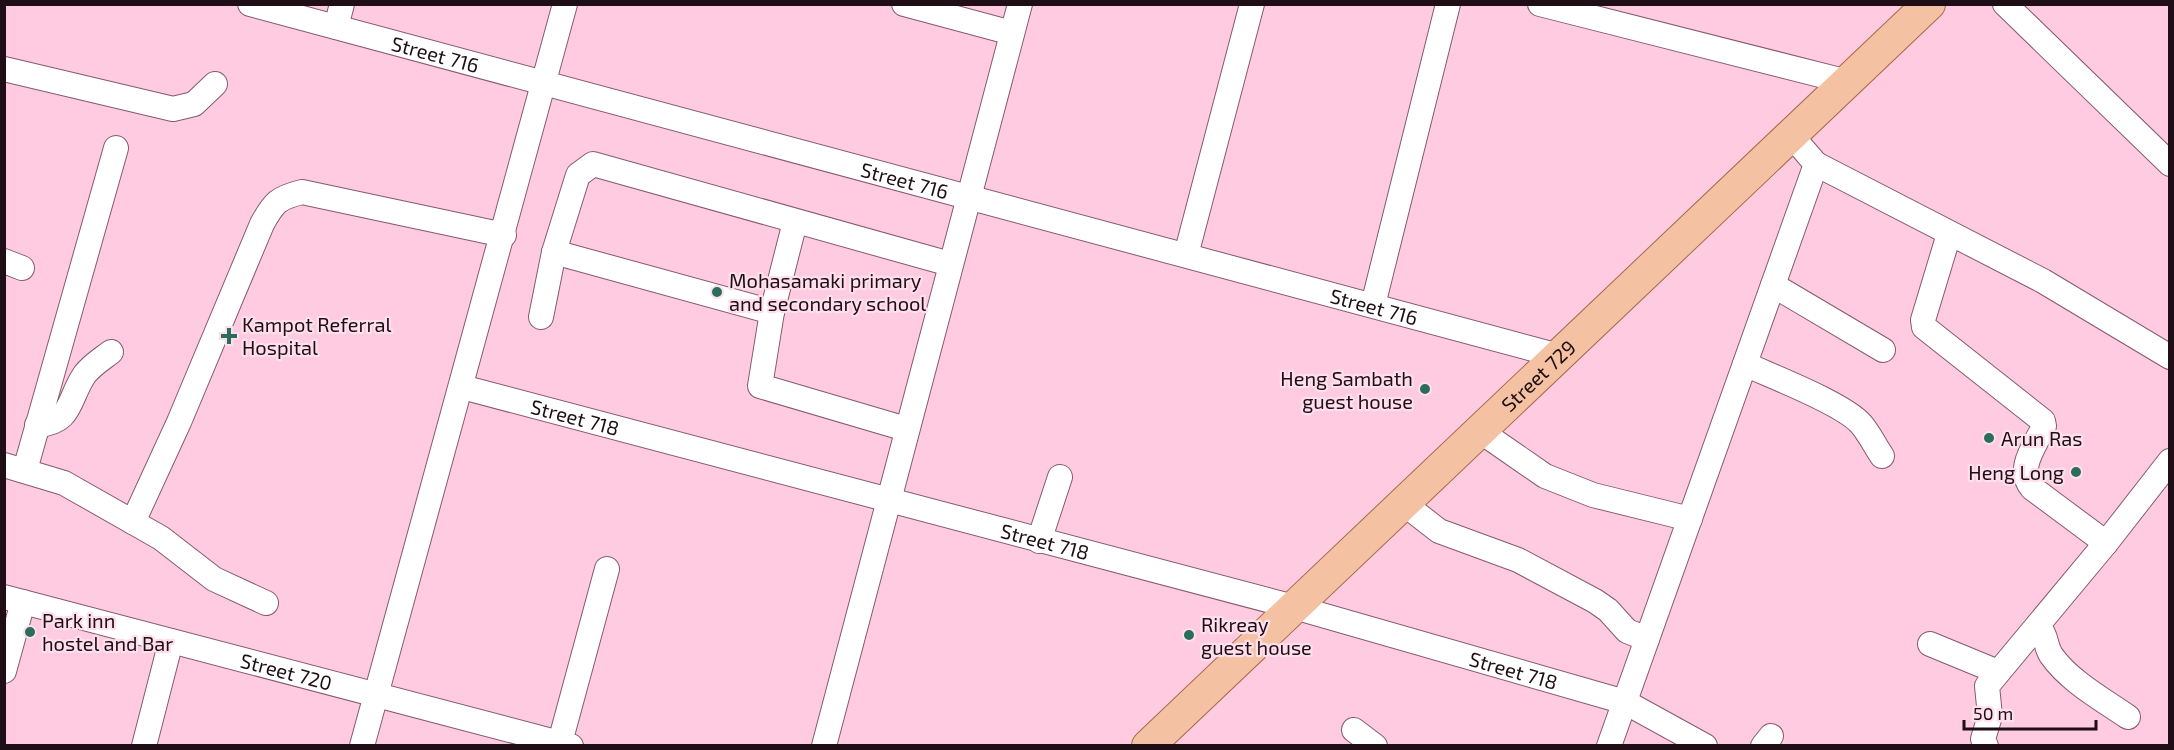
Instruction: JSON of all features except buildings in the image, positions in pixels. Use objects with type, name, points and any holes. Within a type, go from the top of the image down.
[{"type":"main road","name":"Street 729","points":[[1148,746],[1929,4]]},
{"type":"street","name":"Street 716","points":[[250,4],[339,16],[544,84],[1559,356]]},
{"type":"street","points":[[362,746],[504,235],[565,4]]},
{"type":"street","points":[[904,4],[1012,33]]},
{"type":"street","points":[[824,746],[1020,4]]},
{"type":"street","points":[[1186,255],[1252,4]]},
{"type":"street","points":[[1373,305],[1448,4]]},
{"type":"street","points":[[1540,4],[1848,82]]},
{"type":"street","points":[[2005,4],[2169,164]]},
{"type":"street","points":[[4,69],[173,109],[194,104],[215,84]]},
{"type":"street","points":[[1791,135],[1816,164],[2043,281],[2169,357]]},
{"type":"street","points":[[116,148],[38,425],[15,467],[64,483],[161,538],[214,579],[266,603]]},
{"type":"street","points":[[541,317],[554,252],[578,175],[585,167],[593,164],[950,264]]},
{"type":"street","points":[[1609,746],[1816,164]]},
{"type":"street","points":[[133,522],[179,422],[262,224],[271,207],[282,197],[302,192],[504,235]]},
{"type":"street","points":[[795,222],[772,312],[760,386],[906,429]]},
{"type":"street","points":[[1949,234],[1923,320],[1924,327],[2043,421],[2044,426],[2024,469],[2025,480],[2032,488],[2106,543]]},
{"type":"street","points":[[554,252],[772,312]]},
{"type":"street","points":[[1773,285],[1883,350]]},
{"type":"street","points":[[38,425],[53,424],[61,418],[85,374],[111,352]]},
{"type":"street","points":[[1745,364],[1811,394],[1852,417],[1862,424],[1882,456]]},
{"type":"street","name":"Street 718","points":[[462,387],[1294,607],[1625,702],[1705,746]]},
{"type":"street","points":[[1480,431],[1555,480],[1593,495],[1690,519]]},
{"type":"street","points":[[1986,746],[1983,739],[1990,716],[1987,686],[2106,543],[2169,461]]},
{"type":"street","points":[[1039,541],[1060,477]]},
{"type":"street","points":[[1403,503],[1439,531],[1518,560],[1595,602],[1608,610],[1627,632],[1647,639]]},
{"type":"street","points":[[563,745],[607,569]]},
{"type":"street","points":[[4,671],[14,599]]},
{"type":"street","name":"Street 720","points":[[14,599],[563,745]]},
{"type":"street","points":[[2037,627],[2044,632],[2050,654],[2069,675],[2128,717]]},
{"type":"street","points":[[144,746],[171,641]]},
{"type":"street","points":[[1930,644],[1998,672]]},
{"type":"street","points":[[1354,730],[1375,746]]},
{"type":"place","name":"Mohasamaki primary and secondary school","points":[[717,292]]},
{"type":"place","name":"Kampot Referral Hospital","points":[[229,336]]},
{"type":"place","name":"Heng Sambath guest house","points":[[1425,389]]},
{"type":"place","name":"Arun Ras","points":[[1989,438]]},
{"type":"place","name":"Heng Long","points":[[2076,472]]},
{"type":"place","name":"Park inn hostel and Bar","points":[[30,632]]},
{"type":"place","name":"Rikreay guest house","points":[[1189,635]]}]
